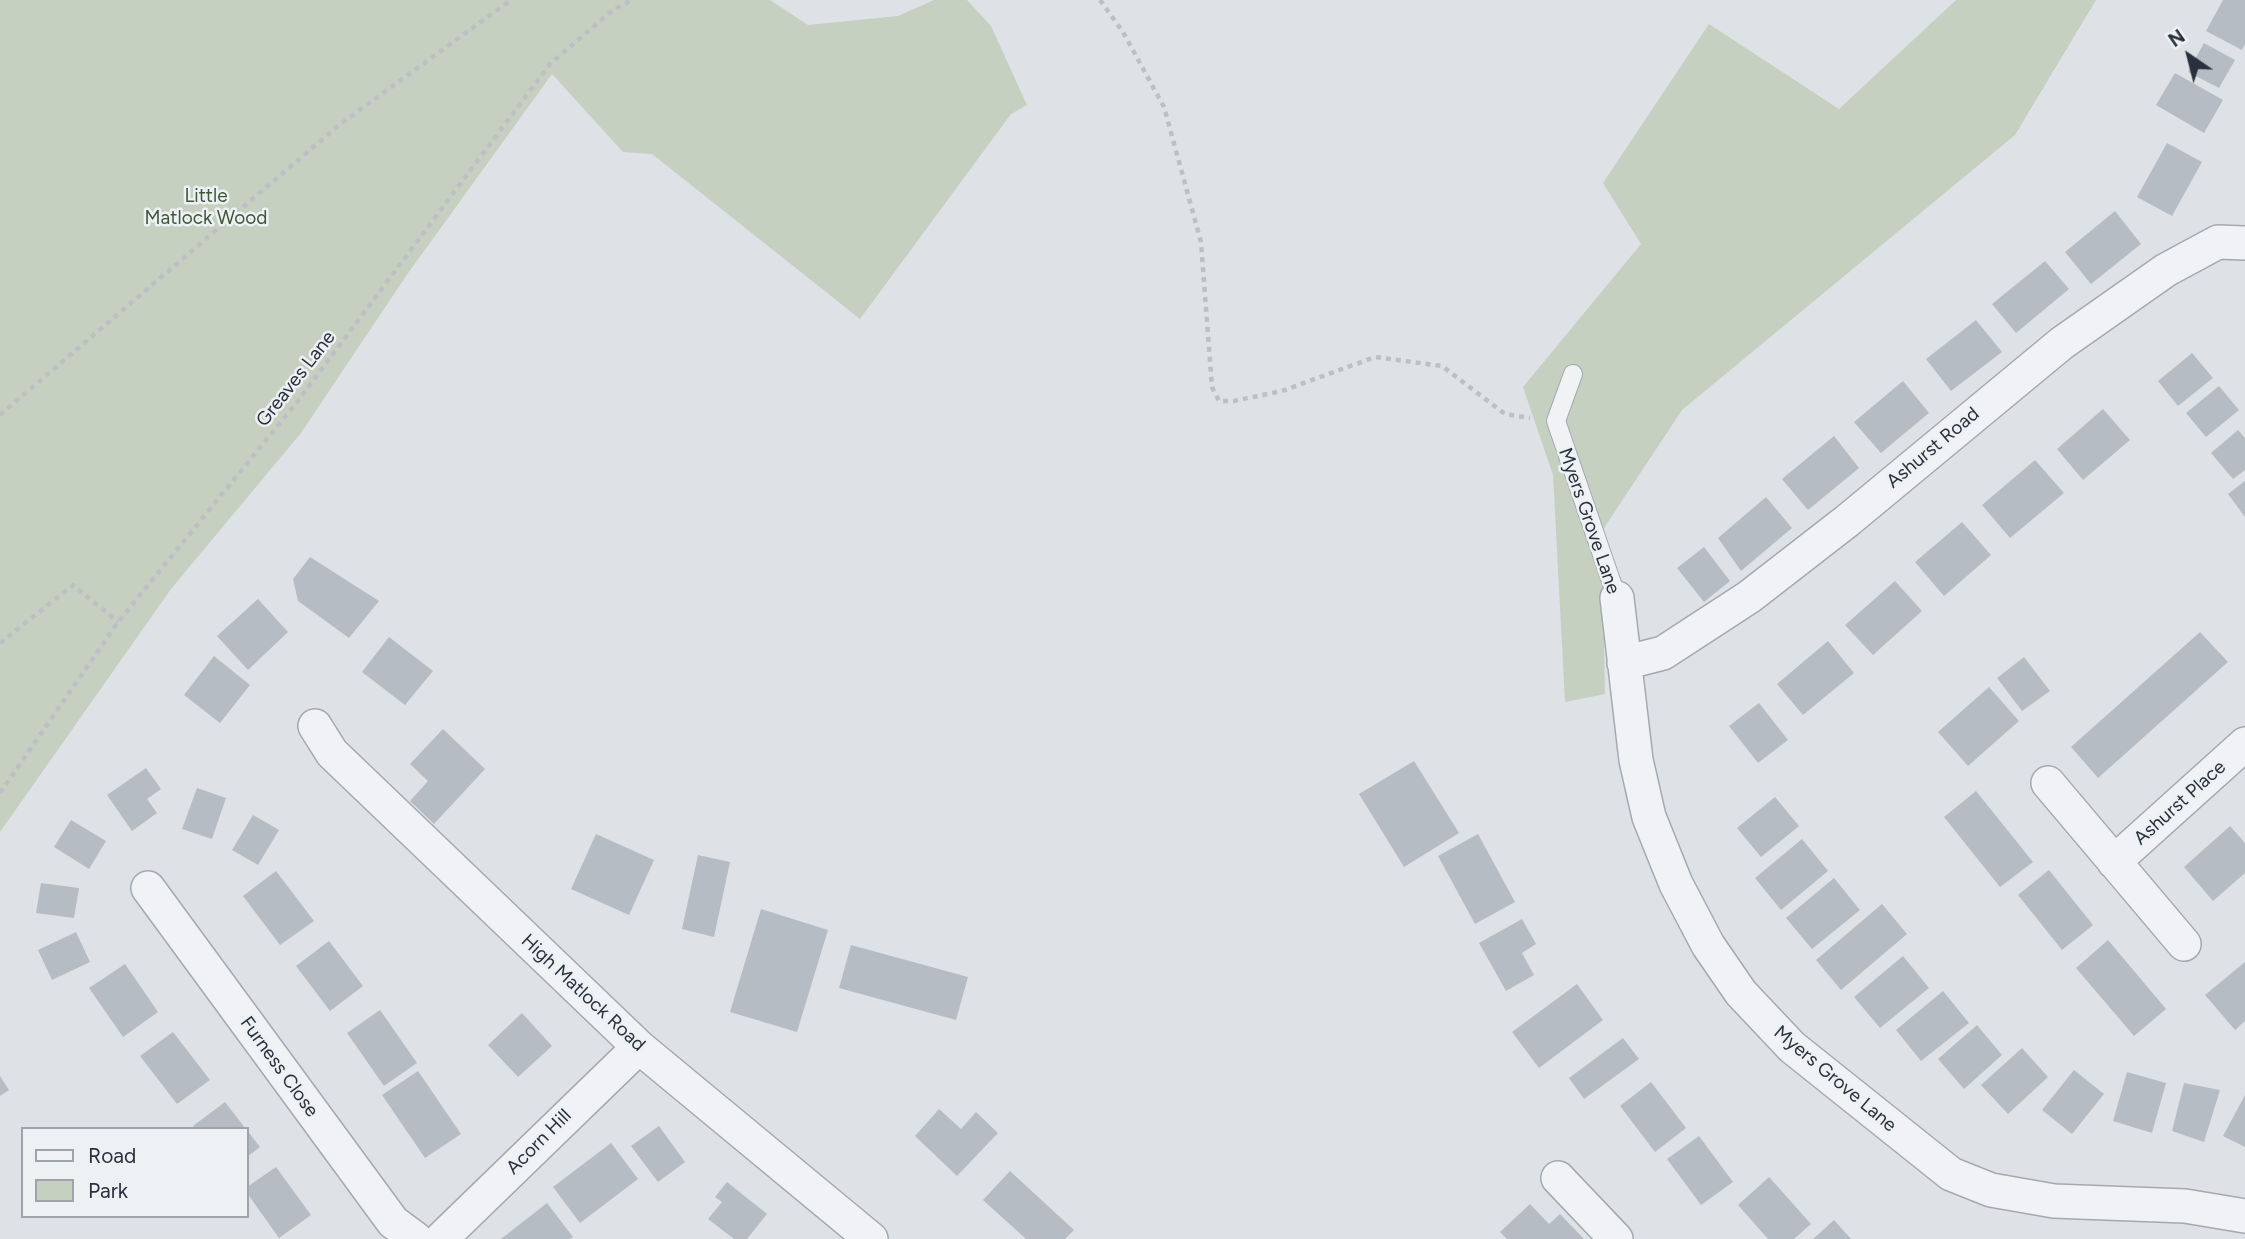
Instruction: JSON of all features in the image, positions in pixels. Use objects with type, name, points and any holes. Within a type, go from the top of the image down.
[{"type":"street","name":"Ashurst Road","points":[[1624,663],[1663,653],[1749,597],[2063,343],[2166,270],[2218,242],[2245,243]]},
{"type":"street","name":"Myers Grove Lane","points":[[1616,598],[1636,760],[1648,817],[1676,884],[1708,945],[1741,993],[1792,1047],[1951,1174],[1991,1190],[2054,1201],[2185,1206],[2245,1216]]},
{"type":"street","name":"High Matlock Road","points":[[315,726],[331,753],[639,1046],[871,1239]]},
{"type":"street","name":"Ashurst Place","points":[[2114,862],[2245,744]]},
{"type":"street","points":[[2048,783],[2184,944]]},
{"type":"street","name":"Furness Close","points":[[148,888],[393,1222],[416,1239]]},
{"type":"street","name":"Acorn Hill","points":[[442,1239],[639,1046]]},
{"type":"street","points":[[1558,1178],[1616,1239]]},
{"type":"lane","name":"Myers Grove Lane","points":[[1573,374],[1556,422],[1616,598]]},
{"type":"path","points":[[0,415],[339,125],[511,0]]},
{"type":"path","name":"Greaves Lane","points":[[0,793],[118,622],[297,402],[550,64],[613,10],[632,0]]},
{"type":"path","points":[[1100,0],[1123,32],[1164,107],[1201,242],[1212,387],[1219,401],[1234,401],[1282,391],[1375,357],[1442,366],[1505,414],[1556,422]]},
{"type":"path","points":[[0,643],[74,586],[118,622]]},
{"type":"green space","name":"Little Matlock Wood","points":[[0,0],[770,0],[808,25],[898,16],[934,0],[967,0],[991,26],[1027,105],[1011,114],[860,319],[652,154],[623,152],[552,74],[406,276],[301,433],[171,589],[0,832]]},
{"type":"green space","points":[[1956,0],[2096,0],[2015,135],[1682,410],[1602,531],[1605,694],[1565,702],[1553,475],[1523,387],[1641,244],[1603,183],[1709,24],[1839,109]]},
{"type":"building","points":[[2223,0],[2245,0],[2245,44],[2242,50],[2206,31]]},
{"type":"building","points":[[2204,43],[2235,60],[2219,88],[2188,72]]},
{"type":"building","points":[[2175,73],[2223,100],[2204,133],[2156,105]]},
{"type":"building","points":[[2167,143],[2202,162],[2172,216],[2137,197]]},
{"type":"building","points":[[2115,211],[2141,244],[2091,284],[2065,252]]},
{"type":"building","points":[[2045,261],[2069,289],[2016,333],[1992,304]]},
{"type":"building","points":[[1976,320],[2002,352],[1951,391],[1926,359]]},
{"type":"building","points":[[2192,353],[2213,378],[2178,406],[2158,381]]},
{"type":"building","points":[[1903,381],[1929,413],[1881,453],[1854,422]]},
{"type":"building","points":[[2219,386],[2239,410],[2206,437],[2186,413]]},
{"type":"building","points":[[2103,409],[2130,440],[2083,480],[2057,449]]},
{"type":"building","points":[[2238,430],[2245,438],[2245,470],[2233,479],[2211,453]]},
{"type":"building","points":[[1834,436],[1859,468],[1808,510],[1782,479]]},
{"type":"building","points":[[2035,460],[2064,493],[2010,538],[1982,505]]},
{"type":"building","points":[[2245,481],[2245,517],[2228,494]]},
{"type":"building","points":[[1766,497],[1792,528],[1741,571],[1718,538]]},
{"type":"building","points":[[1962,522],[1991,555],[1944,596],[1915,562]]},
{"type":"building","points":[[1704,547],[1730,581],[1704,602],[1677,568]]},
{"type":"building","points":[[310,557],[379,601],[349,638],[298,601],[293,579]]},
{"type":"building","points":[[1895,581],[1922,611],[1873,655],[1845,625]]},
{"type":"building","points":[[258,599],[288,632],[248,670],[217,636]]},
{"type":"building","points":[[2200,632],[2228,662],[2098,778],[2071,747]]},
{"type":"building","points":[[389,637],[433,671],[405,705],[362,672]]},
{"type":"building","points":[[1828,641],[1854,673],[1803,715],[1777,684]]},
{"type":"building","points":[[214,656],[250,685],[220,723],[184,695]]},
{"type":"building","points":[[2024,657],[2050,691],[2022,711],[1997,678]]},
{"type":"building","points":[[1989,687],[2019,721],[1968,766],[1938,732]]},
{"type":"building","points":[[1759,703],[1788,740],[1758,763],[1729,726]]},
{"type":"building","points":[[443,729],[485,769],[434,824],[410,801],[428,781],[410,764]]},
{"type":"building","points":[[1414,761],[1459,833],[1404,867],[1359,794]]},
{"type":"building","points":[[146,768],[161,789],[147,799],[157,813],[132,831],[107,795]]},
{"type":"building","points":[[197,788],[226,798],[212,839],[182,829]]},
{"type":"building","points":[[1976,791],[2033,862],[2000,887],[1944,817]]},
{"type":"building","points":[[1775,797],[1799,826],[1761,857],[1737,828]]},
{"type":"building","points":[[253,815],[279,830],[258,865],[232,850]]},
{"type":"building","points":[[71,820],[106,841],[89,869],[54,847]]},
{"type":"building","points":[[2230,826],[2245,843],[2245,873],[2213,901],[2184,867]]},
{"type":"building","points":[[596,834],[654,860],[629,915],[571,889]]},
{"type":"building","points":[[1478,834],[1515,902],[1475,924],[1438,856]]},
{"type":"building","points":[[1802,839],[1828,871],[1781,910],[1755,878]]},
{"type":"building","points":[[698,855],[730,862],[714,937],[682,929]]},
{"type":"building","points":[[2049,870],[2093,925],[2062,950],[2018,895]]},
{"type":"building","points":[[276,871],[314,921],[280,945],[243,896]]},
{"type":"building","points":[[1834,878],[1860,910],[1812,949],[1786,918]]},
{"type":"building","points":[[41,883],[79,888],[74,918],[36,913]]},
{"type":"building","points":[[1882,904],[1907,934],[1841,990],[1816,960]]},
{"type":"building","points":[[761,909],[828,930],[797,1032],[730,1012]]},
{"type":"building","points":[[1522,919],[1536,944],[1522,953],[1534,975],[1506,991],[1479,943]]},
{"type":"building","points":[[76,932],[90,962],[52,980],[38,950]]},
{"type":"building","points":[[2108,940],[2166,1009],[2134,1036],[2076,968]]},
{"type":"building","points":[[329,941],[363,986],[330,1011],[296,966]]},
{"type":"building","points":[[851,945],[968,977],[956,1020],[839,988]]},
{"type":"building","points":[[1903,956],[1929,988],[1880,1028],[1854,997]]},
{"type":"building","points":[[2245,962],[2245,1021],[2235,1030],[2205,995]]},
{"type":"building","points":[[125,964],[158,1012],[123,1037],[89,988]]},
{"type":"building","points":[[1577,984],[1603,1020],[1539,1068],[1512,1032]]},
{"type":"building","points":[[1943,991],[1969,1023],[1921,1061],[1896,1030]]},
{"type":"building","points":[[380,1010],[417,1063],[384,1086],[347,1033]]},
{"type":"building","points":[[522,1013],[552,1046],[518,1077],[488,1045]]},
{"type":"building","points":[[1977,1025],[2002,1055],[1964,1089],[1938,1059]]},
{"type":"building","points":[[173,1032],[210,1080],[177,1104],[140,1056]]},
{"type":"building","points":[[1623,1038],[1639,1059],[1584,1099],[1569,1078]]},
{"type":"building","points":[[2022,1048],[2048,1077],[2008,1114],[1981,1085]]},
{"type":"building","points":[[2074,1070],[2104,1094],[2072,1134],[2042,1110]]},
{"type":"building","points":[[418,1071],[461,1134],[425,1158],[382,1095]]},
{"type":"building","points":[[2127,1072],[2166,1083],[2152,1133],[2113,1121]]},
{"type":"building","points":[[0,1076],[9,1090],[0,1096]]},
{"type":"building","points":[[1651,1082],[1686,1128],[1655,1152],[1620,1106]]},
{"type":"building","points":[[2184,1083],[2220,1090],[2204,1142],[2172,1131]]},
{"type":"building","points":[[2245,1095],[2245,1147],[2223,1136]]},
{"type":"building","points":[[225,1102],[244,1127],[194,1127]]},
{"type":"building","points":[[939,1109],[961,1129],[976,1112],[998,1133],[957,1176],[915,1136]]},
{"type":"building","points":[[659,1126],[685,1162],[658,1182],[631,1146]]},
{"type":"building","points":[[248,1131],[260,1147],[248,1156]]},
{"type":"building","points":[[1699,1136],[1733,1182],[1701,1205],[1667,1159]]},
{"type":"building","points":[[611,1143],[638,1179],[580,1223],[553,1187]]},
{"type":"building","points":[[276,1167],[311,1215],[279,1238],[248,1194],[248,1186]]},
{"type":"building","points":[[1010,1171],[1074,1230],[1065,1239],[1026,1239],[983,1200]]},
{"type":"building","points":[[1769,1177],[1811,1224],[1794,1239],[1768,1239],[1738,1205]]},
{"type":"building","points":[[727,1182],[767,1214],[747,1239],[734,1239],[708,1219],[722,1202],[715,1197]]},
{"type":"building","points":[[547,1203],[573,1237],[501,1239]]},
{"type":"building","points":[[1530,1204],[1549,1224],[1560,1214],[1584,1239],[1507,1239],[1500,1232]]},
{"type":"building","points":[[1834,1220],[1851,1239],[1813,1239]]}]
